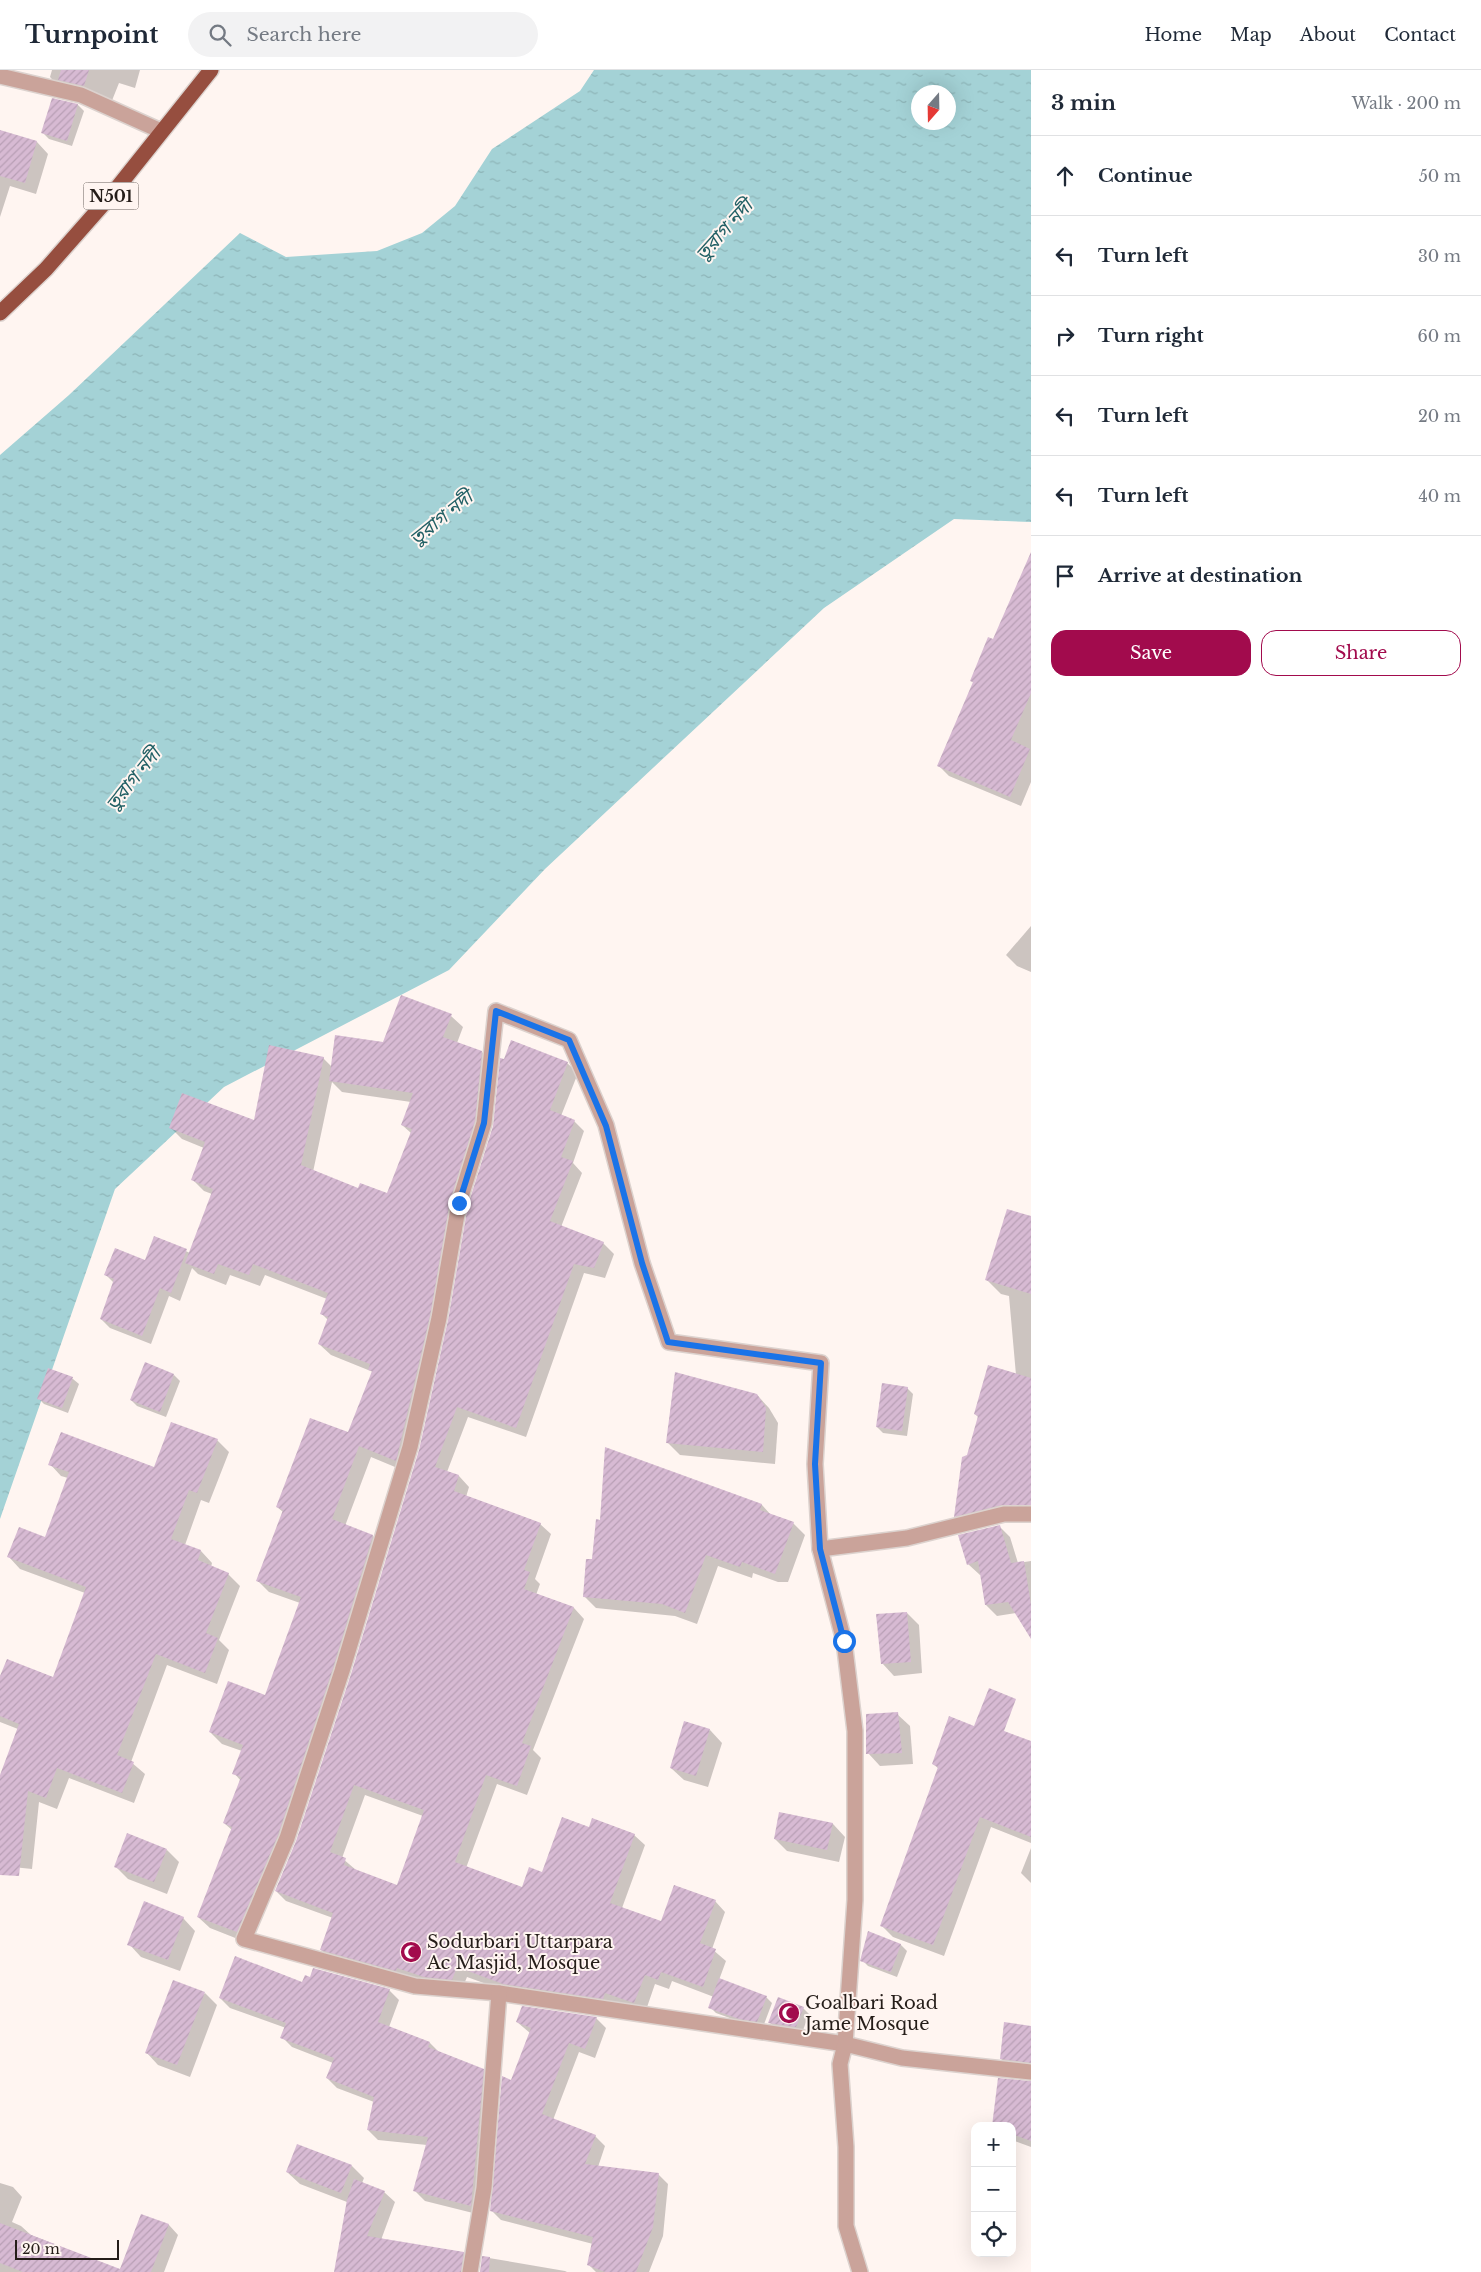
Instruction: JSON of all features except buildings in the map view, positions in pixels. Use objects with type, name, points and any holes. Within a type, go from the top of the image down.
[{"type":"highway","name":"N501","points":[[0,313],[46,268],[113,193],[211,70]]},
{"type":"street","points":[[0,76],[81,95],[161,131]]},
{"type":"street","points":[[860,2272],[846,2226],[846,2147],[840,2064],[845,2044],[855,1900],[855,1731],[844,1641],[820,1549],[815,1464],[821,1363],[668,1342],[642,1263],[606,1126],[569,1040],[496,1011],[484,1123],[459,1203],[439,1318],[410,1447],[290,1829],[244,1939],[415,1986],[499,1993],[845,2044],[902,2058],[1031,2072]]},
{"type":"street","points":[[820,1549],[907,1538],[1004,1514],[1031,1514]]},
{"type":"street","points":[[470,2272],[484,2188],[499,1993]]},
{"type":"water","name":"তুরাগ নদী","points":[[594,70],[1031,70],[1031,522],[954,519],[824,608],[545,869],[449,970],[224,1087],[115,1189],[0,1519],[0,455],[69,395],[240,233],[286,257],[377,251],[422,233],[455,206],[492,149],[580,91]]},
{"type":"place","name":"Sodurbari Uttarpara Ac Masjid, Mosque","points":[[411,1952]]},
{"type":"place","name":"Goalbari Road Jame Mosque","points":[[789,2013]]},
{"type":"route","points":[[459,1203],[484,1123],[496,1011],[569,1040],[606,1126],[642,1263],[668,1342],[821,1363],[815,1464],[820,1549],[844,1641]]}]
